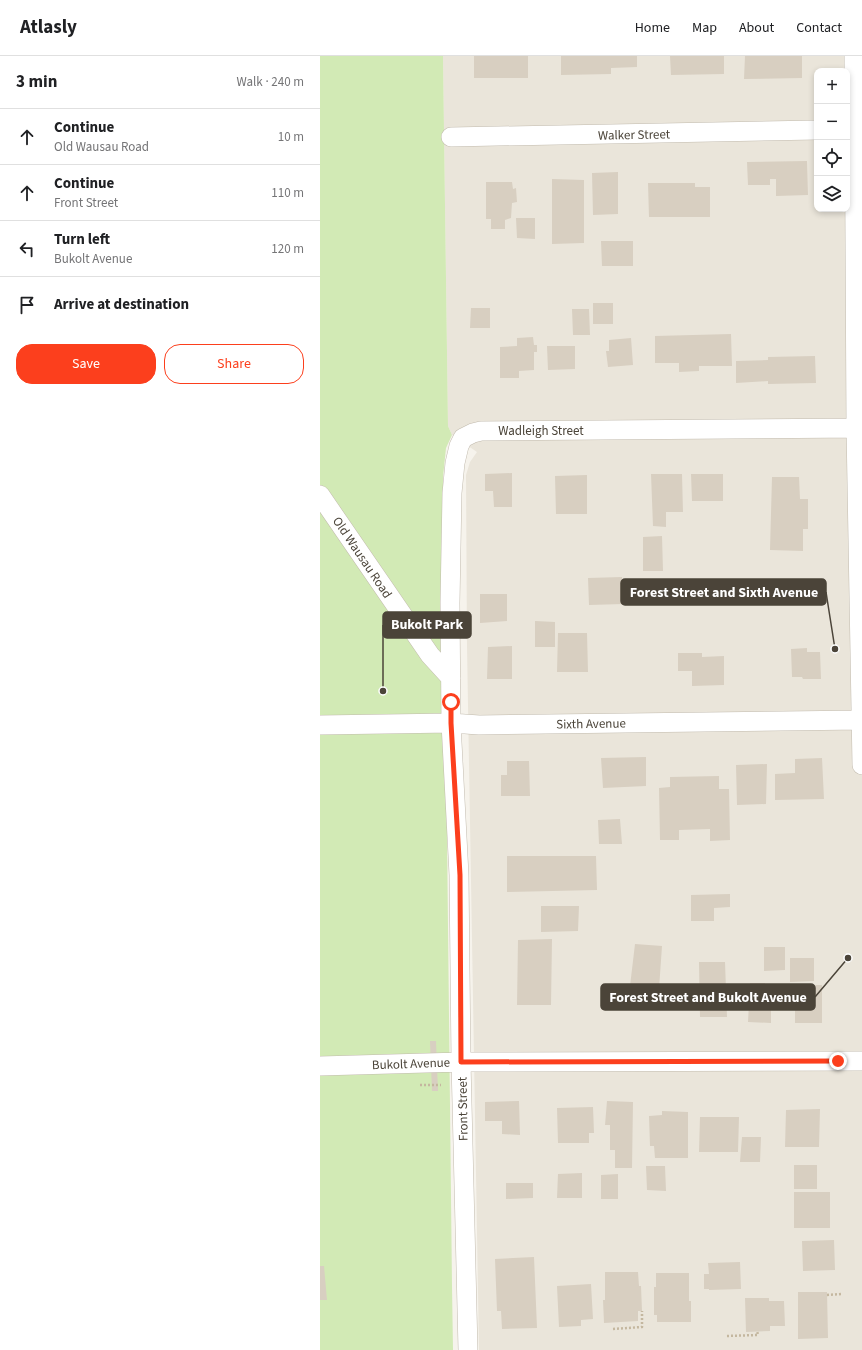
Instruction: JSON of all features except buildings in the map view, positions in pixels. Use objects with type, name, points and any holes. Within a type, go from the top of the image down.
[{"type":"street","points":[[854,56],[862,765]]},
{"type":"street","name":"Walker Street","points":[[451,137],[814,130]]},
{"type":"street","name":"Wadleigh Street","points":[[451,678],[450,604],[452,493],[458,446],[464,438],[481,430],[859,428]]},
{"type":"street","name":"Old Wausau Road","points":[[320,495],[430,655],[451,678]]},
{"type":"street","points":[[451,678],[451,723]]},
{"type":"street","name":"Sixth Avenue","points":[[320,725],[451,723],[479,725],[862,720]]},
{"type":"street","name":"Front Street","points":[[451,723],[460,875],[461,1062],[468,1350]]},
{"type":"street","name":"Bukolt Avenue","points":[[320,1066],[461,1062],[862,1062]]},
{"type":"path","points":[[827,1295],[841,1294]]},
{"type":"path","points":[[613,1329],[642,1327],[642,1311]]},
{"type":"path","points":[[727,1336],[758,1335],[757,1332]]},
{"type":"shaded area","points":[[443,56],[862,56],[862,1350],[479,1350],[467,646],[466,475],[470,462],[477,452],[452,435],[448,426]]},
{"type":"green space","points":[[320,56],[443,56],[448,426],[452,435],[446,448],[443,477],[453,1350],[320,1350]]},
{"type":"place","name":"Forest Street and Sixth Avenue","points":[[835,649]]},
{"type":"place","name":"Bukolt Park","points":[[383,691]]},
{"type":"place","name":"Forest Street and Bukolt Avenue","points":[[848,958]]},
{"type":"route","points":[[451,702],[460,875],[461,1062],[838,1061]]}]
